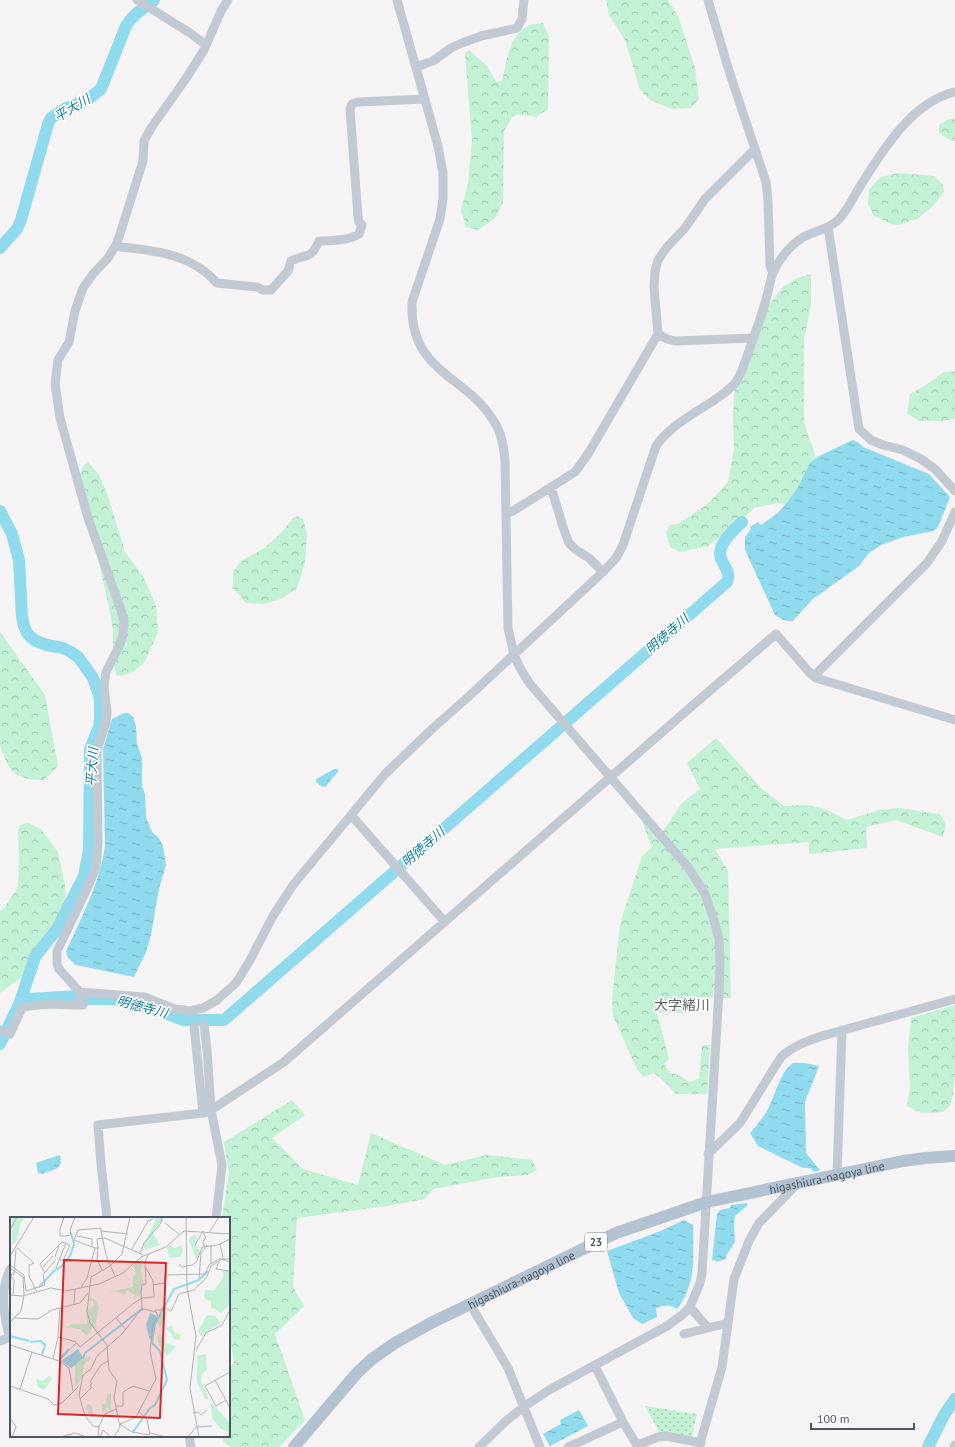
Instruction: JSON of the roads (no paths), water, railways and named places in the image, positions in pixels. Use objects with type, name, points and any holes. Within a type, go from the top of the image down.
[{"type":"main road","name":"higashiura-nagoya line","points":[[294,1447],[342,1390],[372,1359],[395,1343],[470,1304],[616,1233],[707,1202],[925,1158],[955,1156]]},
{"type":"street","points":[[0,1030],[10,1034],[22,1008],[30,1006],[83,1004],[80,993],[59,968],[56,958],[57,951],[96,868],[98,842],[97,750],[106,722],[107,712],[104,687],[106,672],[123,635],[124,621],[88,518],[60,418],[55,384],[58,360],[69,342],[75,311],[83,288],[93,274],[108,258],[116,245],[137,181],[142,161],[144,141],[151,128],[204,50],[221,11],[228,0]]},
{"type":"street","points":[[397,0],[442,162],[443,173],[443,199],[436,230],[414,294],[412,312],[414,328],[419,344],[432,363],[474,397],[485,408],[496,424],[500,434],[504,451],[508,628],[514,655],[530,684],[688,867],[705,894],[714,917],[719,940],[720,961],[708,1154],[707,1202],[704,1217],[702,1273],[700,1283],[690,1307],[667,1326],[549,1390],[524,1406],[506,1420],[479,1447]]},
{"type":"street","points":[[416,67],[433,61],[451,48],[462,43],[481,36],[517,28],[522,19],[524,0]]},
{"type":"street","points":[[708,0],[730,74],[762,169],[768,193],[770,266],[773,273]]},
{"type":"street","points":[[140,2],[190,33],[206,45]]},
{"type":"street","points":[[80,993],[144,997],[175,1009],[190,1011],[203,1008],[217,1000],[236,983],[249,962],[273,916],[293,886],[391,769],[433,728],[603,572],[616,558],[622,545],[656,446],[666,433],[731,387],[740,375],[767,297],[773,273],[783,256],[800,239],[837,222],[844,214],[885,148],[909,120],[922,108],[934,100],[941,96],[955,92]]},
{"type":"street","points":[[116,245],[153,251],[190,261],[218,283],[271,290],[288,271],[291,261],[296,258],[307,257],[312,253],[320,241],[356,236],[359,234],[362,225],[359,222],[358,217],[350,109],[352,104],[358,102],[425,99]]},
{"type":"street","points":[[506,514],[575,472],[624,394],[658,334],[654,286],[655,271],[658,260],[667,247],[686,228],[705,199],[755,149]]},
{"type":"street","points":[[828,227],[859,429],[871,440],[903,450],[922,459],[935,469],[955,491]]},
{"type":"street","points":[[658,334],[675,341],[753,338]]},
{"type":"street","points":[[551,487],[569,543],[589,558],[603,572]]},
{"type":"street","points":[[814,676],[927,563],[942,540],[955,512]]},
{"type":"street","points":[[107,1217],[98,1125],[207,1112],[284,1062],[776,634],[814,676],[821,680],[955,720]]},
{"type":"street","points":[[351,815],[445,922]]},
{"type":"street","points":[[708,1154],[740,1122],[781,1057],[789,1050],[806,1041],[955,999]]},
{"type":"street","points":[[204,1025],[207,1049],[207,1112]]},
{"type":"street","points":[[194,1026],[207,1112],[222,1165],[216,1217]]},
{"type":"street","points":[[838,1175],[842,1030]]},
{"type":"street","points":[[595,1366],[622,1422],[638,1446],[658,1436],[666,1436],[700,1445],[722,1367],[734,1279],[759,1223],[798,1183]]},
{"type":"street","points":[[0,1341],[8,1338],[9,1335],[4,1319],[2,1283],[10,1269]]},
{"type":"street","points":[[470,1304],[508,1368],[540,1447]]},
{"type":"street","points":[[690,1307],[708,1328]]},
{"type":"street","points":[[684,1334],[728,1324]]},
{"type":"street","points":[[568,1447],[622,1422]]},
{"type":"street","points":[[189,1437],[192,1447]]},
{"type":"water","points":[[853,440],[863,447],[929,474],[950,497],[938,527],[934,531],[903,537],[881,545],[869,553],[859,566],[813,599],[793,621],[783,620],[775,615],[745,550],[745,537],[751,529],[750,527],[758,522],[761,525],[778,513],[798,487],[810,463],[819,456]]},
{"type":"water","points":[[124,713],[128,713],[133,717],[136,726],[137,744],[142,758],[142,786],[145,794],[146,817],[152,832],[159,838],[163,846],[166,865],[159,889],[151,935],[146,952],[134,977],[76,965],[68,958],[66,952],[89,900],[103,860],[105,846],[103,749],[112,719]]},
{"type":"water","points":[[334,769],[338,769],[338,772],[325,787],[316,782],[316,779]]},
{"type":"water","points":[[793,1063],[805,1063],[819,1066],[805,1102],[806,1153],[820,1170],[814,1172],[810,1168],[803,1168],[758,1146],[750,1133],[765,1114],[782,1077]]},
{"type":"water","points":[[60,1155],[61,1160],[59,1167],[42,1174],[38,1173],[36,1163]]},
{"type":"water","points":[[747,1203],[748,1205],[735,1216],[735,1242],[726,1256],[726,1259],[716,1262],[715,1260],[712,1260],[717,1214],[720,1210],[730,1208],[731,1205]]},
{"type":"water","points":[[684,1220],[693,1225],[693,1258],[691,1279],[688,1289],[677,1309],[672,1306],[662,1306],[656,1308],[657,1317],[642,1324],[633,1318],[619,1293],[607,1251],[663,1230]]},
{"type":"water","points":[[579,1410],[588,1426],[550,1446],[543,1434],[561,1424],[560,1420]]},
{"type":"waterway","name":"平大川","points":[[0,248],[17,229],[21,220],[51,118],[66,108],[87,100],[101,89],[126,26],[135,15],[154,0]]},
{"type":"waterway","name":"平大川","points":[[0,511],[12,534],[19,560],[22,617],[27,633],[36,641],[63,648],[78,657],[93,678],[100,698],[99,727],[90,749],[89,850],[84,876],[57,929],[35,957],[20,1002],[0,1044]]},
{"type":"waterway","name":"明徳寺川","points":[[20,1002],[29,999],[79,996],[88,999],[125,1000],[184,1020],[224,1020],[727,582],[728,573],[721,559],[721,549],[726,539],[742,522]]},
{"type":"waterway","points":[[928,1447],[944,1415],[955,1399]]},
{"type":"district","name":"大字緒川","points":[[682,1005]]}]
